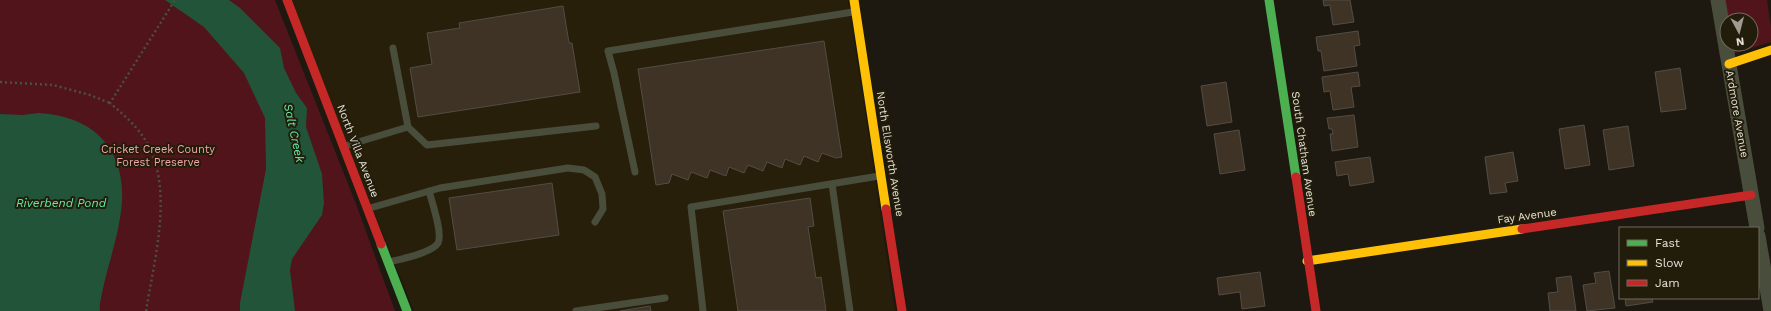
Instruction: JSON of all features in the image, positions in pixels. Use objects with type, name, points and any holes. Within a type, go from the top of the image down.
[{"type":"street","name":"North Villa Avenue","points":[[287,0],[407,311]]},
{"type":"street","name":"North Ellsworth Avenue","points":[[854,0],[902,311]]},
{"type":"street","name":"South Chatham Avenue","points":[[1269,0],[1307,260],[1316,311]]},
{"type":"street","name":"Ardmore Avenue","points":[[1718,0],[1757,227]]},
{"type":"street","points":[[1729,64],[1771,50]]},
{"type":"street","name":"Fay Avenue","points":[[1307,260],[1751,195]]},
{"type":"street","points":[[1759,242],[1771,311]]},
{"type":"lane","points":[[635,172],[608,51],[856,12]]},
{"type":"lane","points":[[393,48],[408,127],[428,145],[596,126]]},
{"type":"lane","points":[[343,146],[408,127]]},
{"type":"lane","points":[[367,209],[429,192],[568,168],[584,170],[595,177],[602,194],[603,209],[595,222]]},
{"type":"lane","points":[[703,311],[691,207],[881,176]]},
{"type":"lane","points":[[832,184],[850,311]]},
{"type":"lane","points":[[388,262],[432,248],[437,243],[439,234],[429,192]]},
{"type":"lane","points":[[576,311],[665,298]]},
{"type":"path","points":[[110,103],[175,0]]},
{"type":"path","points":[[0,82],[53,85],[90,95],[110,103],[133,123],[140,132],[152,153],[157,171],[160,202],[159,225],[146,311]]},
{"type":"shaded area","points":[[288,0],[848,0],[895,311],[414,311]]},
{"type":"green space","name":"Cricket Creek County Forest Preserve","points":[[0,0],[275,0],[356,204],[395,311],[0,311]]},
{"type":"green space","points":[[1711,0],[1767,0],[1771,27],[1771,42],[1759,46],[1759,12],[1719,12],[1719,52]]},
{"type":"green space","points":[[1719,52],[1739,52],[1720,58]]},
{"type":"water","name":"Salt Creek","points":[[165,0],[229,0],[240,8],[280,48],[284,68],[296,93],[307,108],[306,127],[322,174],[324,203],[322,215],[292,259],[290,270],[295,311],[240,311],[240,303],[266,169],[265,118],[244,73],[204,27]]},
{"type":"water","name":"Riverbend Pond","points":[[38,113],[60,116],[79,122],[94,131],[106,144],[115,159],[121,176],[122,196],[120,218],[106,274],[100,311],[0,311],[0,114],[23,115]]},
{"type":"building","points":[[1323,0],[1350,0],[1354,22],[1333,25],[1330,5],[1324,6]]},
{"type":"building","points":[[563,6],[569,43],[572,43],[580,92],[418,117],[410,68],[432,64],[427,33],[460,28],[459,23]]},
{"type":"building","points":[[1358,31],[1360,45],[1354,46],[1357,66],[1324,71],[1321,51],[1318,51],[1316,37]]},
{"type":"building","points":[[824,41],[842,157],[836,158],[822,153],[818,162],[804,156],[800,165],[785,159],[782,168],[767,162],[763,171],[748,165],[744,173],[729,167],[726,176],[710,170],[707,178],[691,172],[688,180],[672,174],[669,183],[656,185],[638,69]]},
{"type":"building","points":[[1680,68],[1686,109],[1661,112],[1655,72]]},
{"type":"building","points":[[1358,72],[1360,86],[1351,87],[1354,107],[1333,110],[1330,91],[1324,92],[1322,77]]},
{"type":"building","points":[[1226,82],[1232,122],[1207,126],[1201,86]]},
{"type":"building","points":[[1354,115],[1358,147],[1332,151],[1330,134],[1333,134],[1332,129],[1329,129],[1327,118]]},
{"type":"building","points":[[1584,125],[1590,165],[1565,169],[1559,129]]},
{"type":"building","points":[[1628,126],[1634,166],[1609,170],[1603,130]]},
{"type":"building","points":[[1239,130],[1245,170],[1220,174],[1214,134]]},
{"type":"building","points":[[1513,152],[1518,181],[1505,183],[1507,192],[1490,194],[1485,157]]},
{"type":"building","points":[[1370,157],[1374,182],[1350,186],[1348,174],[1337,176],[1335,162]]},
{"type":"building","points":[[552,183],[559,235],[457,250],[449,198]]},
{"type":"building","points":[[810,198],[814,226],[808,227],[816,278],[821,277],[826,311],[738,311],[723,211]]},
{"type":"building","points":[[1609,271],[1615,308],[1587,311],[1583,285],[1596,283],[1594,273]]},
{"type":"building","points":[[1260,272],[1265,306],[1242,309],[1240,292],[1219,295],[1217,278]]},
{"type":"building","points":[[1571,276],[1576,311],[1550,311],[1548,293],[1558,292],[1556,278]]},
{"type":"building","points":[[1625,299],[1652,299],[1653,302],[1626,306]]},
{"type":"building","points":[[650,306],[651,311],[620,311]]},
{"type":"traffic: fast","points":[[1269,0],[1296,177]]},
{"type":"traffic: fast","points":[[381,244],[407,311]]},
{"type":"traffic: slow","points":[[854,0],[886,209]]},
{"type":"traffic: slow","points":[[1729,64],[1771,50]]},
{"type":"traffic: slow","points":[[1307,261],[1522,229]]},
{"type":"traffic: jam","points":[[287,0],[381,244]]},
{"type":"traffic: jam","points":[[1296,177],[1316,311]]},
{"type":"traffic: jam","points":[[1522,229],[1751,195]]},
{"type":"traffic: jam","points":[[886,209],[902,311]]}]
